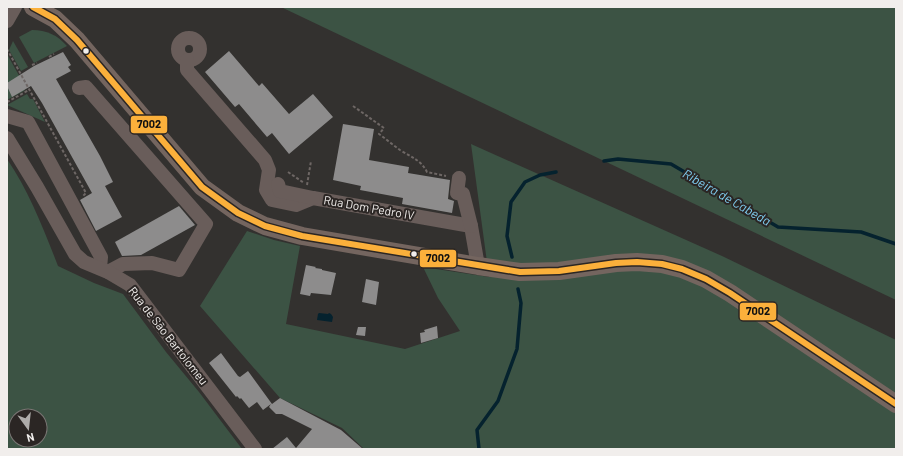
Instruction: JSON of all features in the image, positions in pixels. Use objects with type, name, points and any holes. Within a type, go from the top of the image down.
[{"type":"main road","points":[[34,7],[55,20],[77,40],[202,187],[238,213],[265,226],[302,236],[520,272],[559,271],[616,263],[637,262],[655,263],[682,269],[706,279],[730,292],[896,404]]},
{"type":"street","points":[[7,21],[15,7]]},
{"type":"street","name":"Rua Dom Pedro IV","points":[[187,60],[187,70],[266,160],[269,170],[266,190],[272,200],[296,205],[308,193],[471,226]]},
{"type":"street","points":[[7,116],[28,122],[101,257],[104,270],[123,264],[152,263],[179,270],[206,224],[86,87],[79,88]]},
{"type":"street","name":"Rua de São Bartolomeu","points":[[7,138],[75,254],[84,262],[125,281],[134,290],[255,449]]},
{"type":"street","points":[[459,178],[457,193],[463,194],[471,226],[478,266]]},
{"type":"street","points":[[278,184],[280,191],[308,193]]},
{"type":"path","points":[[7,49],[86,193],[82,196]]},
{"type":"path","points":[[49,57],[54,54]]},
{"type":"path","points":[[32,65],[37,63]]},
{"type":"path","points":[[7,102],[30,90]]},
{"type":"path","points":[[353,106],[384,128],[379,134],[400,150],[417,160],[424,166],[427,172],[459,178]]},
{"type":"path","points":[[308,193],[311,161]]},
{"type":"path","points":[[288,172],[308,193]]},
{"type":"green space","points":[[281,7],[896,7],[896,300]]},
{"type":"green space","points":[[32,30],[51,34],[67,46],[34,63],[19,37]]},
{"type":"green space","points":[[13,41],[28,67],[21,71],[9,50]]},
{"type":"green space","points":[[7,54],[26,88],[24,91],[7,100]]},
{"type":"green space","points":[[27,94],[30,99],[33,99],[45,122],[7,105]]},
{"type":"green space","points":[[471,144],[722,256],[896,340],[896,449],[364,449],[342,428],[280,398],[200,306],[247,231],[274,240],[300,246],[286,324],[405,349],[460,331],[438,298],[423,267],[489,277]]},
{"type":"green space","points":[[7,159],[29,197],[58,266],[94,283],[123,294],[166,352],[199,392],[242,449],[7,449]]},
{"type":"water","points":[[319,313],[331,314],[333,317],[332,322],[317,320]]},
{"type":"building","points":[[229,51],[259,86],[262,83],[289,114],[313,94],[333,117],[289,154],[272,133],[267,137],[239,104],[235,107],[205,72]]},
{"type":"building","points":[[63,52],[71,65],[68,67],[71,71],[56,79],[100,156],[113,182],[105,186],[122,217],[96,231],[80,200],[92,193],[42,103],[31,86],[12,97],[7,86],[7,83],[34,66]]},
{"type":"building","points":[[343,124],[374,129],[369,160],[409,167],[408,173],[450,180],[448,199],[454,201],[452,213],[402,204],[403,198],[360,190],[361,186],[333,180]]},
{"type":"building","points":[[179,206],[195,225],[141,255],[122,256],[115,242]]},
{"type":"building","points":[[306,265],[336,273],[331,295],[311,293],[310,296],[300,294]]},
{"type":"building","points":[[366,279],[379,282],[376,305],[362,302]]},
{"type":"building","points":[[437,326],[438,338],[421,343],[420,333],[425,332],[424,330]]},
{"type":"building","points":[[358,327],[366,327],[365,336],[356,335]]},
{"type":"building","points":[[221,353],[238,376],[240,377],[248,371],[272,404],[280,398],[341,430],[363,449],[272,449],[287,437],[296,448],[312,429],[282,414],[276,414],[269,407],[271,404],[263,410],[257,402],[249,408],[241,398],[236,397],[209,363]]},
{"type":"waterway","name":"Ribeira de Cabeda","points":[[604,161],[618,159],[671,164],[778,227],[861,232],[896,244]]},
{"type":"waterway","name":"Ribeira de Cabeda","points":[[512,257],[507,236],[511,202],[525,182],[540,175],[556,172]]},
{"type":"waterway","name":"Ribeira de Cabeda","points":[[479,449],[477,430],[498,401],[517,349],[521,303],[518,289]]},
{"type":"transit line","name":"7002","points":[[33,7],[55,19],[77,40],[202,187],[238,213],[265,226],[302,236],[520,272],[559,271],[616,263],[637,262],[662,264],[682,269],[706,279],[730,293],[896,404]]}]
